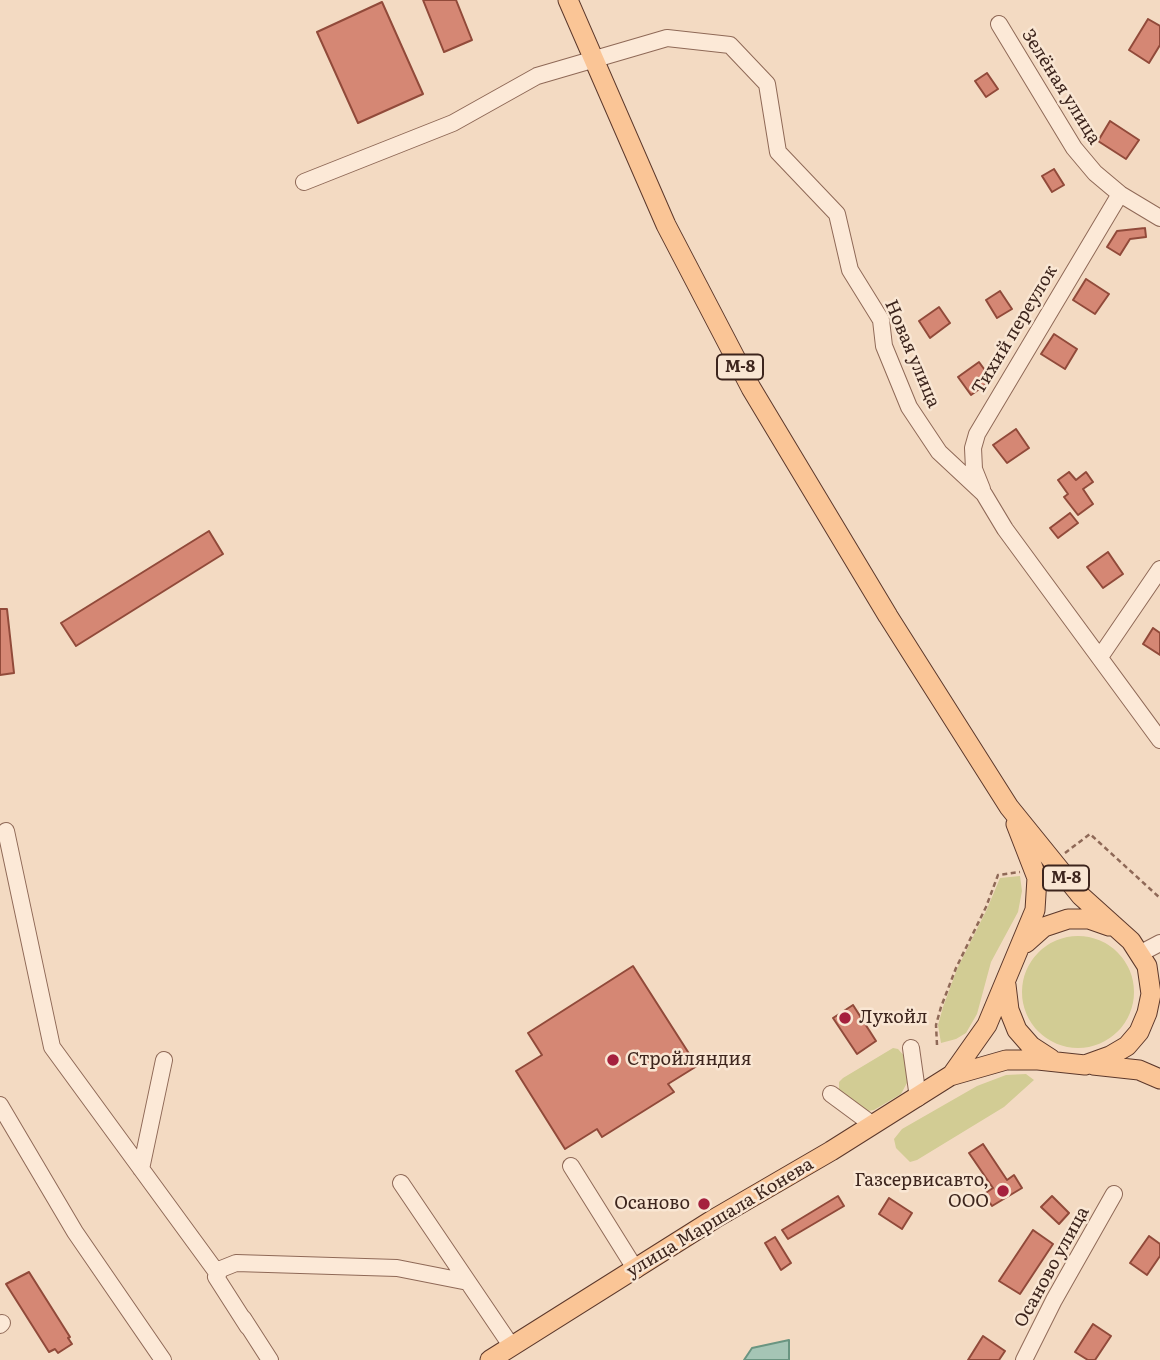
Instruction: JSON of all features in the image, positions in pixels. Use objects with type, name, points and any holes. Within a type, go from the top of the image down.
[{"type":"main road","name":"М-8","points":[[568,0],[666,225],[751,388],[888,616],[1009,807],[1081,895],[1140,953],[1150,981],[1150,1004],[1139,1032],[1118,1052],[1085,1065]]},
{"type":"main road","name":"М-8","points":[[1009,807],[1034,869],[1038,887],[1035,910],[1006,983],[1009,1010],[1017,1030],[1031,1046],[1057,1062],[1139,1070],[1160,1079]]},
{"type":"main road","name":"М-8","points":[[1020,949],[1044,927],[1068,919],[1096,920],[1115,929],[1140,953]]},
{"type":"main road","points":[[1140,953],[1160,1010]]},
{"type":"main road","points":[[950,1076],[987,1025],[1010,970]]},
{"type":"main road","points":[[950,1076],[1006,1060],[1057,1062]]},
{"type":"main road","name":"улица Маршала Конева","points":[[490,1360],[714,1219],[918,1098],[950,1076]]},
{"type":"street","name":"Зелёная улица","points":[[999,24],[1074,148],[1095,173],[1120,194],[1160,218]]},
{"type":"street","name":"Новая улица","points":[[304,182],[453,123],[537,76],[667,38],[730,45],[767,84],[778,152],[837,214],[850,270],[881,320],[884,346],[909,407],[939,452],[984,494],[1005,529],[1160,740]]},
{"type":"street","name":"Тихий переулок","points":[[984,494],[974,469],[973,448],[977,434],[1120,194]]},
{"type":"street","points":[[1100,657],[1160,569]]},
{"type":"street","points":[[6,831],[52,1047],[218,1273]]},
{"type":"street","points":[[1140,953],[1160,943]]},
{"type":"street","points":[[911,1048],[918,1098]]},
{"type":"street","points":[[141,1169],[164,1060]]},
{"type":"street","points":[[831,1094],[873,1125]]},
{"type":"street","points":[[0,1105],[75,1232],[163,1360]]},
{"type":"street","points":[[571,1166],[636,1270]]},
{"type":"street","points":[[401,1183],[512,1347]]},
{"type":"street","name":"Осаново улица","points":[[1024,1360],[1054,1300],[1115,1194]]},
{"type":"street","points":[[248,1326],[216,1277],[221,1269],[236,1263],[397,1268],[468,1282]]},
{"type":"street","points":[[239,1312],[270,1360]]},
{"type":"path","points":[[1059,857],[1090,834],[1160,898]]},
{"type":"path","points":[[937,1045],[936,1025],[941,1007],[998,875],[1027,871]]},
{"type":"shaded area","points":[[1020,876],[1022,891],[1018,912],[991,962],[977,1014],[966,1033],[941,1043],[938,1025],[943,1007],[957,969],[1000,878]]},
{"type":"shaded area","points":[[1078,936],[1099,941],[1117,953],[1129,971],[1134,992],[1129,1013],[1117,1031],[1099,1043],[1078,1048],[1057,1043],[1039,1031],[1027,1013],[1022,992],[1027,971],[1039,953],[1057,941]]},
{"type":"shaded area","points":[[893,1048],[898,1049],[906,1058],[908,1081],[901,1094],[868,1111],[862,1110],[839,1092],[839,1082],[843,1078]]},
{"type":"shaded area","points":[[1026,1074],[1034,1080],[1004,1107],[917,1160],[910,1162],[896,1148],[894,1139],[902,1129],[977,1086],[1006,1075]]},
{"type":"shaded area","points":[[789,1340],[789,1360],[744,1360],[752,1348]]},
{"type":"building","points":[[423,0],[456,0],[472,40],[444,52]]},
{"type":"building","points":[[382,2],[423,94],[358,123],[317,32]]},
{"type":"building","points":[[1148,19],[1160,26],[1160,45],[1149,63],[1129,50]]},
{"type":"building","points":[[987,73],[998,89],[986,97],[975,81]]},
{"type":"building","points":[[1110,121],[1139,140],[1126,159],[1098,141]]},
{"type":"building","points":[[1054,169],[1064,185],[1052,192],[1042,176]]},
{"type":"building","points":[[1145,228],[1146,237],[1130,239],[1120,255],[1107,247],[1117,231]]},
{"type":"building","points":[[1086,279],[1109,294],[1095,314],[1073,300]]},
{"type":"building","points":[[1000,291],[1012,309],[997,318],[986,300]]},
{"type":"building","points":[[939,307],[950,323],[930,338],[919,321]]},
{"type":"building","points":[[1054,334],[1077,349],[1065,369],[1041,354]]},
{"type":"building","points":[[979,362],[992,380],[971,395],[958,377]]},
{"type":"building","points":[[1016,429],[1029,448],[1007,463],[993,445]]},
{"type":"building","points":[[1069,472],[1076,480],[1086,472],[1093,482],[1083,489],[1093,504],[1078,515],[1064,497],[1068,494],[1058,480]]},
{"type":"building","points":[[1070,513],[1078,523],[1058,538],[1050,528]]},
{"type":"building","points":[[209,531],[223,554],[76,646],[61,623]]},
{"type":"building","points":[[1108,552],[1123,574],[1103,588],[1087,567]]},
{"type":"building","points":[[0,609],[7,609],[14,673],[0,675]]},
{"type":"building","points":[[1153,628],[1160,633],[1160,655],[1143,644]]},
{"type":"building","name":"Стройляндия","points":[[633,966],[697,1066],[668,1084],[674,1092],[602,1137],[597,1129],[565,1149],[516,1071],[542,1055],[528,1033]]},
{"type":"building","points":[[853,1005],[876,1041],[857,1054],[833,1018]]},
{"type":"building","points":[[983,1144],[1007,1180],[1014,1175],[1022,1188],[992,1206],[984,1194],[993,1188],[969,1153]]},
{"type":"building","points":[[838,1196],[844,1206],[788,1239],[782,1230]]},
{"type":"building","points":[[1052,1196],[1069,1213],[1059,1224],[1041,1207]]},
{"type":"building","points":[[889,1198],[912,1213],[902,1229],[879,1214]]},
{"type":"building","points":[[1033,1230],[1053,1244],[1020,1294],[999,1281]]},
{"type":"building","points":[[1149,1236],[1160,1244],[1160,1256],[1147,1275],[1130,1263]]},
{"type":"building","points":[[775,1237],[791,1263],[781,1270],[765,1243]]},
{"type":"building","points":[[29,1272],[70,1337],[68,1338],[72,1344],[58,1353],[55,1349],[49,1352],[6,1284]]},
{"type":"building","points":[[1093,1324],[1111,1336],[1095,1360],[1088,1360],[1075,1352]]},
{"type":"building","points":[[983,1336],[1005,1351],[999,1360],[968,1360]]},
{"type":"place","name":"Лукойл","points":[[845,1018]]},
{"type":"place","name":"Стройляндия","points":[[613,1060]]},
{"type":"place","name":"Газсервисавто, ООО","points":[[1003,1191]]},
{"type":"place","name":"Осаново","points":[[704,1204]]}]
